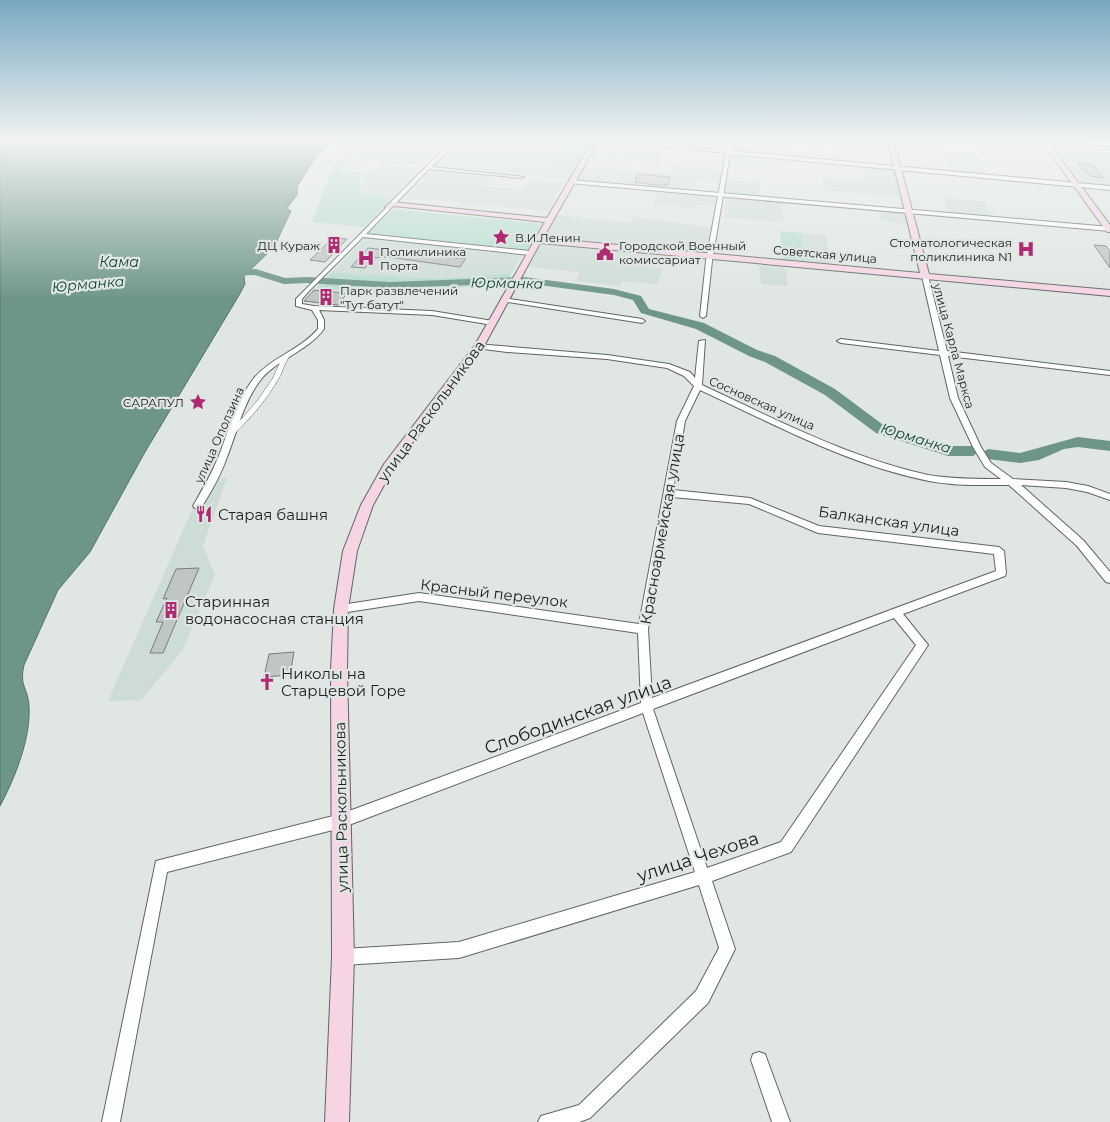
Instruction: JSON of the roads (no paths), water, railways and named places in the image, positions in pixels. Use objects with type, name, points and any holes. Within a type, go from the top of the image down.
[{"type":"main road","name":"улица Раскольникова","points":[[337,1122],[343,957],[339,670],[341,609],[350,550],[367,505],[388,467],[493,323],[504,298],[564,194]]},
{"type":"main road","name":"улица Карла Маркса","points":[[905,194],[925,276]]},
{"type":"main road","points":[[1083,194],[1110,229]]},
{"type":"main road","points":[[390,206],[548,222]]},
{"type":"main road","name":"Советская улица","points":[[537,240],[1110,293]]},
{"type":"street","points":[[402,194],[307,290],[299,299],[298,305],[314,308],[432,313],[493,323]]},
{"type":"street","points":[[714,194],[1110,229]]},
{"type":"street","points":[[703,316],[710,256],[721,195]]},
{"type":"street","points":[[361,235],[530,253]]},
{"type":"street","name":"улица Карла Маркса","points":[[925,276],[954,398],[968,431],[988,465],[1008,483],[1026,494],[1080,543],[1110,579]]},
{"type":"street","points":[[504,298],[642,321]]},
{"type":"street","name":"улица Оползина","points":[[198,506],[219,468],[232,433],[257,380],[269,368],[312,338],[321,329],[321,320],[314,308]]},
{"type":"street","points":[[841,340],[1110,373]]},
{"type":"street","name":"Красноармейская улица","points":[[547,1122],[584,1112],[702,997],[727,949],[647,708],[643,628],[681,420],[698,386],[703,341]]},
{"type":"street","name":"Сосновская улица","points":[[478,346],[507,350],[607,357],[669,366],[687,374],[698,386],[871,464],[932,478],[1008,483],[1041,482],[1081,486],[1110,497]]},
{"type":"street","points":[[232,433],[252,414],[276,379],[280,363],[291,352]]},
{"type":"street","name":"Балканская улица","points":[[668,493],[750,501],[818,530],[999,551],[1001,573]]},
{"type":"street","name":"Слободинская улица","points":[[111,1122],[160,866],[341,821],[647,708],[1001,573]]},
{"type":"street","name":"Красный переулок","points":[[341,609],[419,597],[643,628]]},
{"type":"street","name":"улица Чехова","points":[[343,957],[459,950],[703,877],[786,847],[922,645],[896,613]]},
{"type":"street","points":[[759,1060],[781,1122]]},
{"type":"water","name":"Кама","points":[[0,194],[297,194],[287,208],[291,211],[274,247],[244,276],[245,284],[238,297],[145,452],[90,552],[58,590],[24,665],[23,683],[29,706],[25,744],[11,783],[0,806]]},
{"type":"waterway","name":"Юрманка","points":[[226,273],[256,272],[284,281],[307,280],[390,285],[524,280],[614,292],[637,298],[645,311],[700,326],[753,353],[770,359],[830,392],[881,430],[948,451],[973,451]]},
{"type":"waterway","name":"Юрманка","points":[[988,454],[1020,458],[1034,456],[1061,445],[1078,442],[1110,446]]},
{"type":"place","name":"В.И.Ленин","points":[[501,237]]},
{"type":"place","name":"ДЦ Кураж","points":[[334,245]]},
{"type":"place","name":"Стоматологическая поликлиника N1","points":[[1026,249]]},
{"type":"place","name":"Городской Военный комиссариат","points":[[605,252]]},
{"type":"place","name":"Поликлиника Порта","points":[[366,258]]},
{"type":"place","name":"Парк развлечений \"Тут батут\"","points":[[326,297]]},
{"type":"place","name":"САРАПУЛ","points":[[198,402]]},
{"type":"place","name":"Старая башня","points":[[204,514]]},
{"type":"place","name":"Старинная водонасосная станция","points":[[171,610]]},
{"type":"place","name":"Николы на Старцевой Горе","points":[[267,682]]}]
